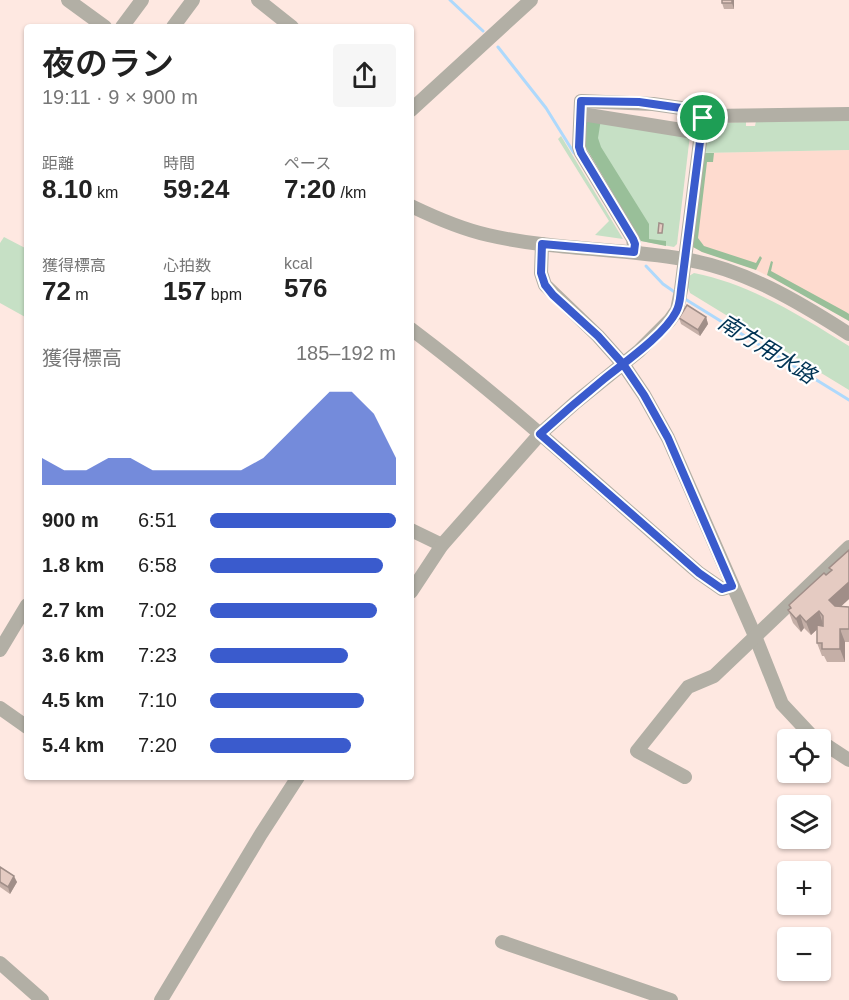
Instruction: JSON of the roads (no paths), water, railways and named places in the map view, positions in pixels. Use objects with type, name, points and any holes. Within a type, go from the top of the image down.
[{"type":"street","points":[[68,0],[101,24]]},
{"type":"street","points":[[124,24],[142,0]]},
{"type":"street","points":[[174,24],[193,0]]},
{"type":"street","points":[[258,0],[288,24]]},
{"type":"street","points":[[414,107],[531,0]]},
{"type":"street","points":[[634,252],[633,239],[581,153],[579,147],[581,101],[639,102],[695,110],[703,118]]},
{"type":"street","points":[[582,114],[700,133]]},
{"type":"street","points":[[703,118],[849,114]]},
{"type":"street","points":[[414,587],[442,545],[540,434],[623,364],[670,320],[679,304],[703,118]]},
{"type":"street","points":[[414,207],[446,222],[500,238],[685,259],[733,273],[773,290],[822,316],[849,334]]},
{"type":"street","points":[[542,244],[541,273],[548,289],[598,336],[623,364],[665,432],[755,636],[782,704],[805,729]]},
{"type":"street","points":[[414,331],[444,353],[540,434],[699,573],[722,589],[732,586]]},
{"type":"street","points":[[414,531],[442,545]]},
{"type":"street","points":[[685,777],[637,752],[688,687],[714,676],[849,547]]},
{"type":"street","points":[[0,650],[24,610]]},
{"type":"street","points":[[0,708],[24,725]]},
{"type":"street","points":[[831,748],[849,760]]},
{"type":"street","points":[[161,1000],[296,780]]},
{"type":"street","points":[[502,942],[671,1000]]},
{"type":"street","points":[[0,963],[42,1000]]},
{"type":"waterway","name":"南方用水路","points":[[450,0],[483,31]]},
{"type":"waterway","name":"南方用水路","points":[[498,47],[546,108],[574,153]]},
{"type":"waterway","name":"南方用水路","points":[[646,266],[663,284],[676,293]]},
{"type":"waterway","name":"南方用水路","points":[[685,299],[849,400]]}]
